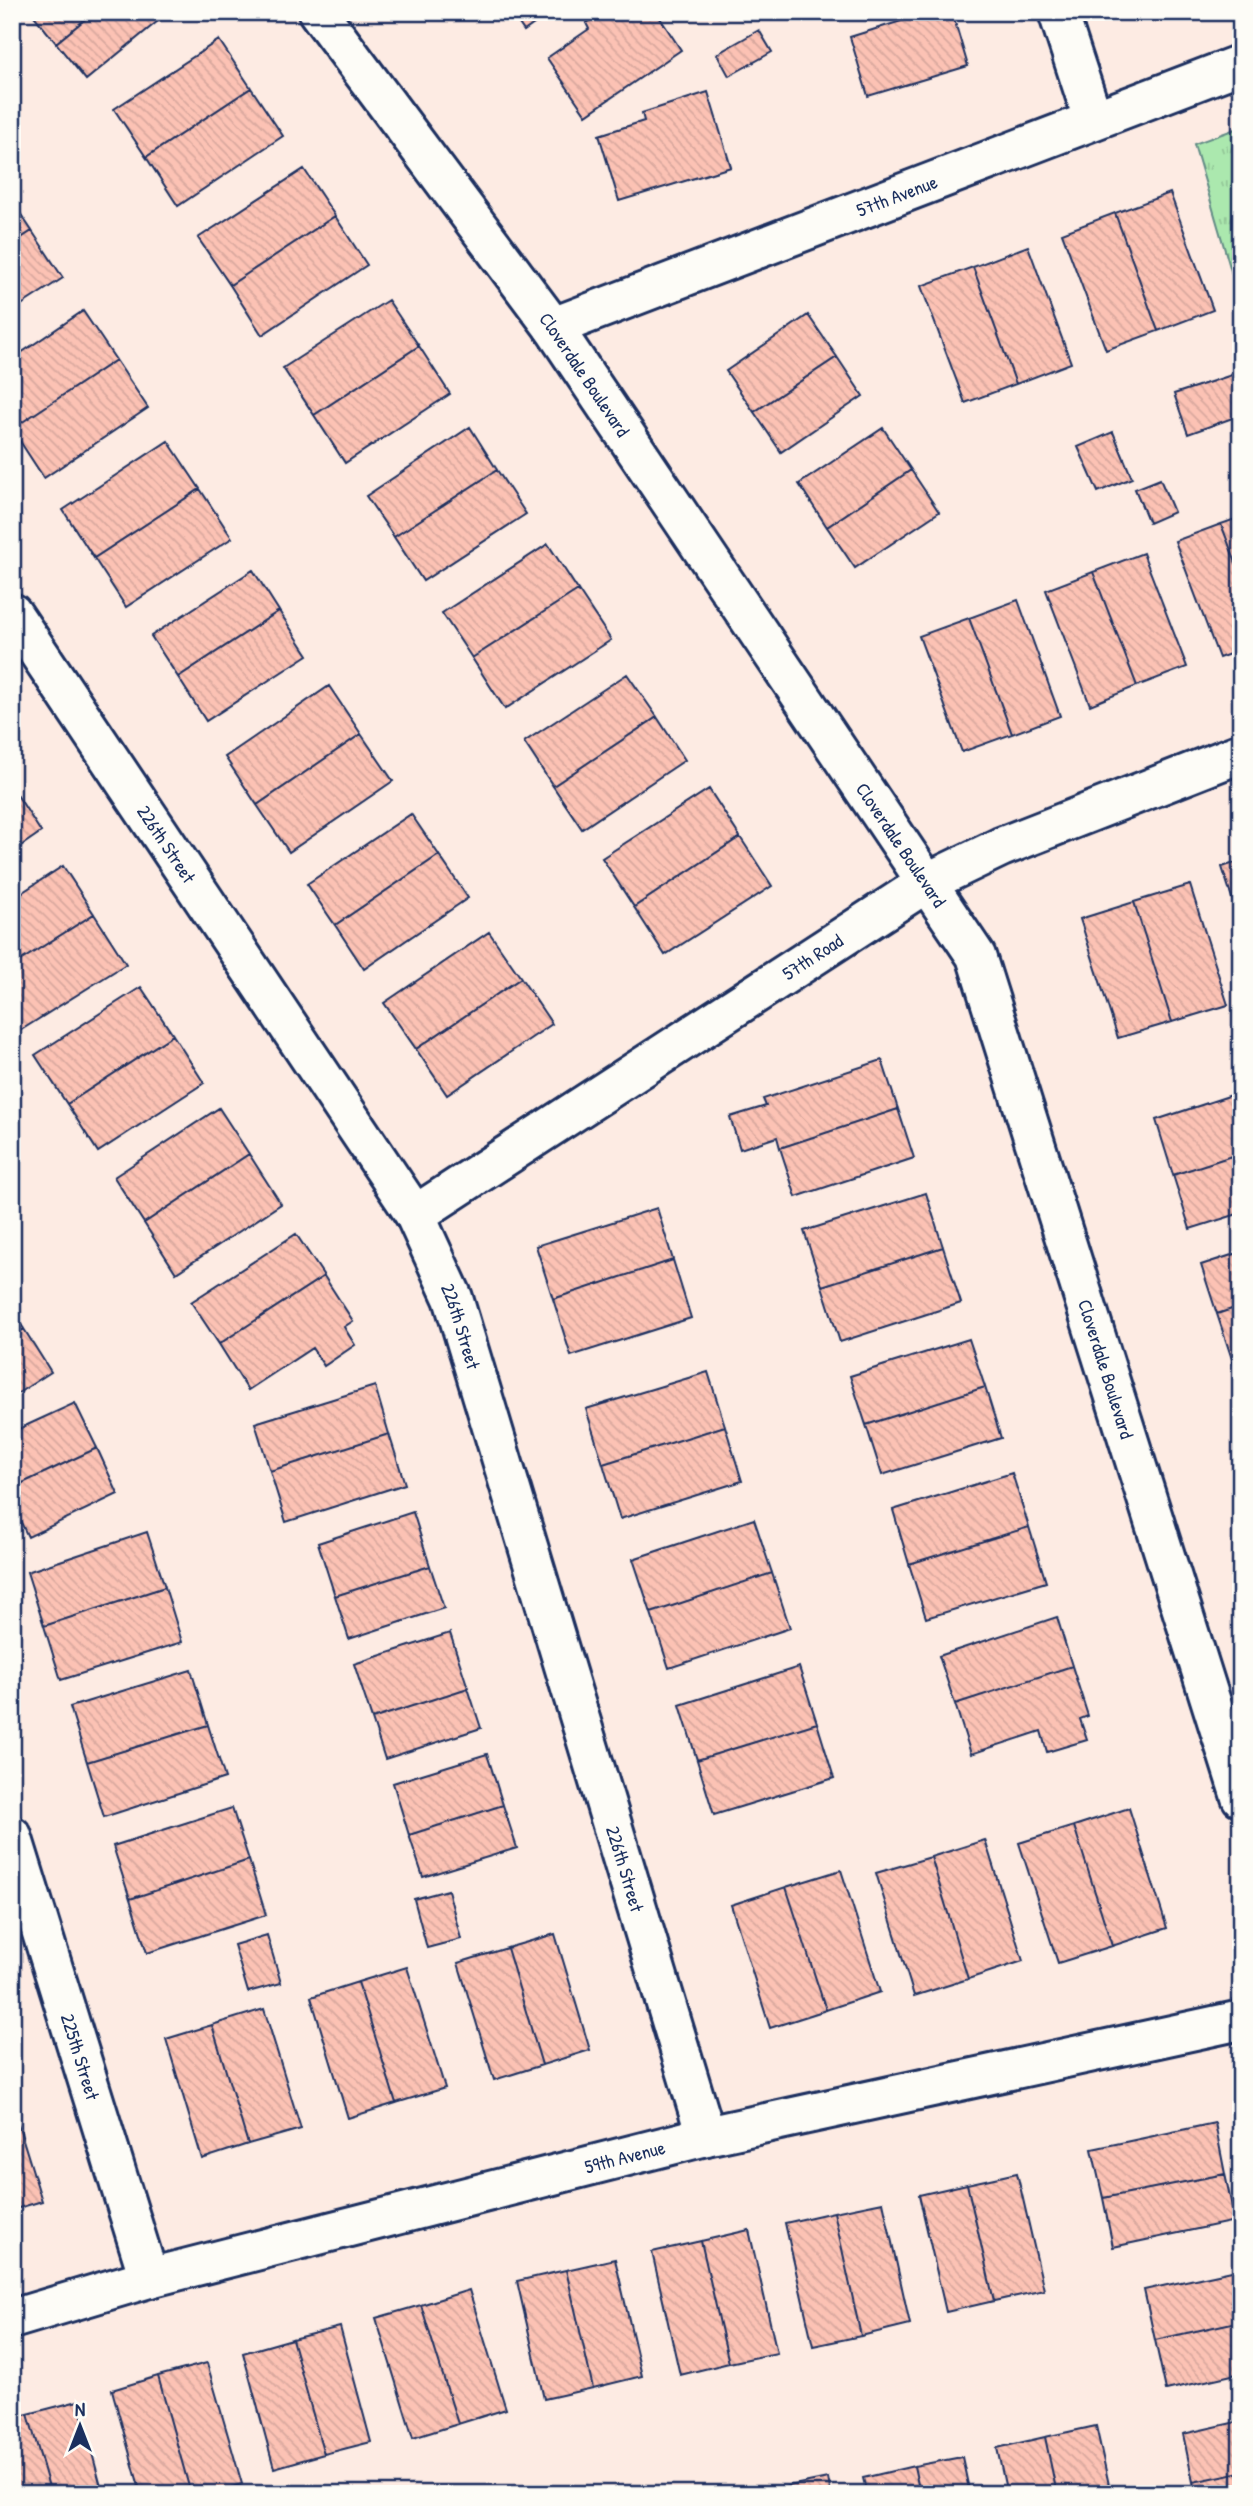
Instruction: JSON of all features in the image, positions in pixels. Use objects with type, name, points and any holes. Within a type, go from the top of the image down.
[{"type":"street","name":"Cloverdale Boulevard","points":[[317,12],[553,327],[976,957],[1241,1797]]},
{"type":"street","points":[[1058,12],[1093,119]]},
{"type":"street","name":"57th Avenue","points":[[553,327],[1241,64]]},
{"type":"street","name":"226th Street","points":[[13,615],[415,1216],[453,1298],[706,2136]]},
{"type":"street","name":"57th Road","points":[[415,1216],[926,883],[1001,847],[1241,753]]},
{"type":"street","name":"225th Street","points":[[12,1836],[149,2278]]},
{"type":"street","name":"59th Avenue","points":[[12,2319],[149,2278],[706,2136],[1241,2020]]},
{"type":"green space","points":[[1241,127],[1241,305],[1194,144]]},
{"type":"building","points":[[31,12],[94,12],[56,43]]},
{"type":"building","points":[[94,12],[169,12],[86,80],[56,43]]},
{"type":"building","points":[[511,12],[551,12],[524,31]]},
{"type":"building","points":[[602,12],[656,12],[681,50],[586,115],[547,58],[589,29],[586,23]]},
{"type":"building","points":[[930,12],[952,12],[968,66],[868,96],[850,37]]},
{"type":"building","points":[[759,30],[772,52],[729,76],[717,54]]},
{"type":"building","points":[[219,40],[251,88],[146,157],[114,109]]},
{"type":"building","points":[[251,88],[283,136],[178,206],[146,157]]},
{"type":"building","points":[[708,92],[731,167],[619,201],[599,135],[644,121],[642,113]]},
{"type":"building","points":[[304,169],[335,216],[230,285],[198,238]]},
{"type":"building","points":[[1170,193],[1213,310],[1158,331],[1115,213]]},
{"type":"building","points":[[12,201],[32,231],[12,244]]},
{"type":"building","points":[[1115,213],[1158,331],[1106,350],[1062,233]]},
{"type":"building","points":[[335,216],[367,265],[262,335],[230,285]]},
{"type":"building","points":[[32,231],[63,278],[12,311],[12,244]]},
{"type":"building","points":[[1028,246],[1071,363],[1016,384],[973,267]]},
{"type":"building","points":[[973,267],[1016,384],[965,403],[921,286]]},
{"type":"building","points":[[388,300],[419,346],[314,415],[283,368]]},
{"type":"building","points":[[83,311],[116,360],[12,429],[12,359]]},
{"type":"building","points":[[808,315],[837,357],[754,412],[726,371]]},
{"type":"building","points":[[419,346],[450,394],[345,463],[314,415]]},
{"type":"building","points":[[837,357],[863,396],[781,452],[754,412]]},
{"type":"building","points":[[116,360],[148,408],[44,478],[12,429]]},
{"type":"building","points":[[1241,372],[1241,415],[1188,434],[1174,394]]},
{"type":"building","points":[[470,427],[497,470],[394,537],[366,496]]},
{"type":"building","points":[[883,428],[911,470],[827,527],[799,484]]},
{"type":"building","points":[[1113,432],[1132,478],[1098,492],[1078,447]]},
{"type":"building","points":[[168,441],[200,489],[94,558],[63,510]]},
{"type":"building","points":[[497,470],[526,514],[423,581],[394,537]]},
{"type":"building","points":[[911,470],[939,512],[855,568],[827,527]]},
{"type":"building","points":[[1160,479],[1174,512],[1149,523],[1135,489]]},
{"type":"building","points":[[200,489],[232,538],[126,607],[94,558]]},
{"type":"building","points":[[1241,517],[1241,576],[1221,524]]},
{"type":"building","points":[[1221,524],[1241,576],[1241,650],[1219,658],[1175,541]]},
{"type":"building","points":[[548,544],[578,590],[472,658],[442,613]]},
{"type":"building","points":[[1143,553],[1187,667],[1137,686],[1093,572]]},
{"type":"building","points":[[253,570],[279,611],[178,677],[151,636]]},
{"type":"building","points":[[1093,572],[1137,686],[1090,705],[1046,590]]},
{"type":"building","points":[[578,590],[611,640],[505,709],[472,658]]},
{"type":"building","points":[[1018,600],[1060,716],[1012,734],[969,618]]},
{"type":"building","points":[[279,611],[308,655],[206,721],[178,677]]},
{"type":"building","points":[[969,618],[1012,734],[962,752],[919,636]]},
{"type":"building","points":[[627,674],[657,717],[553,786],[524,742]]},
{"type":"building","points":[[329,686],[361,734],[257,805],[225,757]]},
{"type":"building","points":[[657,717],[685,760],[582,829],[553,786]]},
{"type":"building","points":[[361,734],[393,781],[289,852],[257,805]]},
{"type":"building","points":[[12,787],[41,832],[12,852]]},
{"type":"building","points":[[709,789],[740,837],[634,907],[602,858]]},
{"type":"building","points":[[411,814],[439,855],[335,925],[307,884]]},
{"type":"building","points":[[740,837],[772,886],[665,955],[634,907]]},
{"type":"building","points":[[439,855],[468,898],[364,969],[335,925]]},
{"type":"building","points":[[1241,861],[1241,926],[1222,867]]},
{"type":"building","points":[[63,866],[94,914],[12,966],[12,899]]},
{"type":"building","points":[[1190,885],[1228,1005],[1172,1022],[1134,902]]},
{"type":"building","points":[[1134,902],[1172,1022],[1118,1038],[1080,919]]},
{"type":"building","points":[[94,914],[126,964],[18,1032],[12,1023],[12,966]]},
{"type":"building","points":[[489,932],[521,978],[416,1049],[384,1003]]},
{"type":"building","points":[[521,978],[552,1024],[447,1095],[416,1049]]},
{"type":"building","points":[[141,987],[173,1035],[67,1104],[35,1055]]},
{"type":"building","points":[[173,1035],[204,1083],[98,1152],[67,1104]]},
{"type":"building","points":[[882,1060],[898,1109],[780,1148],[777,1137],[740,1149],[730,1117],[766,1106],[763,1099]]},
{"type":"building","points":[[1241,1092],[1241,1153],[1173,1175],[1156,1120]]},
{"type":"building","points":[[219,1108],[249,1154],[144,1223],[114,1177]]},
{"type":"building","points":[[898,1109],[914,1158],[796,1197],[780,1148]]},
{"type":"building","points":[[1241,1153],[1241,1213],[1190,1229],[1173,1175]]},
{"type":"building","points":[[249,1154],[281,1204],[176,1273],[144,1223]]},
{"type":"building","points":[[926,1193],[943,1247],[822,1286],[804,1231]]},
{"type":"building","points":[[657,1208],[673,1260],[553,1299],[536,1246]]},
{"type":"building","points":[[296,1234],[324,1276],[219,1344],[191,1302]]},
{"type":"building","points":[[943,1247],[961,1303],[840,1342],[822,1286]]},
{"type":"building","points":[[1241,1252],[1241,1306],[1217,1314],[1201,1265]]},
{"type":"building","points":[[673,1260],[691,1318],[571,1356],[553,1299]]},
{"type":"building","points":[[324,1276],[353,1321],[344,1327],[355,1345],[324,1366],[312,1348],[248,1390],[219,1344]]},
{"type":"building","points":[[1241,1306],[1241,1363],[1234,1365],[1217,1314]]},
{"type":"building","points":[[12,1311],[24,1329],[12,1337]]},
{"type":"building","points":[[24,1329],[51,1372],[12,1397],[12,1337]]},
{"type":"building","points":[[969,1339],[985,1387],[866,1425],[850,1376]]},
{"type":"building","points":[[708,1372],[725,1426],[603,1464],[586,1409]]},
{"type":"building","points":[[375,1386],[389,1434],[270,1471],[255,1423]]},
{"type":"building","points":[[985,1387],[1001,1438],[882,1475],[866,1425]]},
{"type":"building","points":[[75,1403],[97,1448],[12,1488],[12,1432]]},
{"type":"building","points":[[725,1426],[742,1481],[620,1519],[603,1464]]},
{"type":"building","points":[[389,1434],[405,1484],[286,1522],[270,1471]]},
{"type":"building","points":[[97,1448],[118,1494],[28,1537],[12,1504],[12,1488]]},
{"type":"building","points":[[1012,1473],[1029,1527],[909,1564],[893,1510]]},
{"type":"building","points":[[413,1512],[430,1566],[335,1596],[318,1543]]},
{"type":"building","points":[[754,1519],[772,1573],[651,1613],[633,1559]]},
{"type":"building","points":[[1029,1527],[1046,1582],[926,1618],[909,1564]]},
{"type":"building","points":[[147,1532],[165,1587],[44,1626],[27,1572]]},
{"type":"building","points":[[430,1566],[444,1608],[349,1639],[335,1596]]},
{"type":"building","points":[[772,1573],[790,1628],[669,1668],[651,1613]]},
{"type":"building","points":[[165,1587],[182,1642],[61,1680],[44,1626]]},
{"type":"building","points":[[1057,1617],[1072,1666],[955,1704],[939,1656]]},
{"type":"building","points":[[450,1633],[468,1688],[372,1719],[354,1664]]},
{"type":"building","points":[[1072,1666],[1088,1716],[1080,1719],[1087,1740],[1047,1752],[1041,1731],[971,1754],[955,1704]]},
{"type":"building","points":[[799,1667],[817,1723],[697,1760],[680,1705]]},
{"type":"building","points":[[191,1670],[208,1725],[87,1762],[70,1707]]},
{"type":"building","points":[[468,1688],[481,1728],[385,1759],[372,1719]]},
{"type":"building","points":[[817,1723],[834,1778],[714,1815],[697,1760]]},
{"type":"building","points":[[208,1725],[225,1778],[104,1817],[87,1762]]},
{"type":"building","points":[[487,1754],[503,1805],[409,1835],[393,1783]]},
{"type":"building","points":[[503,1805],[517,1848],[423,1877],[409,1835]]},
{"type":"building","points":[[232,1808],[249,1860],[130,1899],[113,1846]]},
{"type":"building","points":[[1129,1808],[1167,1928],[1112,1946],[1074,1826]]},
{"type":"building","points":[[1074,1826],[1112,1946],[1058,1963],[1019,1843]]},
{"type":"building","points":[[985,1840],[1023,1961],[968,1979],[931,1857]]},
{"type":"building","points":[[931,1857],[968,1979],[914,1996],[876,1873]]},
{"type":"building","points":[[249,1860],[266,1915],[147,1953],[130,1899]]},
{"type":"building","points":[[841,1870],[880,1992],[826,2010],[786,1887]]},
{"type":"building","points":[[786,1887],[826,2010],[770,2028],[731,1905]]},
{"type":"building","points":[[448,1890],[461,1939],[427,1948],[414,1899]]},
{"type":"building","points":[[555,1934],[590,2050],[542,2065],[507,1948]]},
{"type":"building","points":[[267,1935],[281,1983],[248,1992],[234,1945]]},
{"type":"building","points":[[507,1948],[542,2065],[494,2080],[458,1963]]},
{"type":"building","points":[[407,1967],[445,2088],[396,2103],[358,1982]]},
{"type":"building","points":[[358,1982],[396,2103],[348,2118],[311,1997]]},
{"type":"building","points":[[264,2009],[301,2129],[248,2144],[212,2025]]},
{"type":"building","points":[[212,2025],[248,2144],[202,2159],[166,2039]]},
{"type":"building","points":[[12,2104],[42,2201],[12,2210]]},
{"type":"building","points":[[1215,2123],[1225,2174],[1103,2198],[1092,2149]]},
{"type":"building","points":[[1017,2173],[1044,2290],[994,2301],[967,2184]]},
{"type":"building","points":[[1225,2174],[1235,2221],[1113,2247],[1103,2198]]},
{"type":"building","points":[[967,2184],[994,2301],[946,2312],[919,2195]]},
{"type":"building","points":[[883,2202],[910,2324],[861,2336],[834,2212]]},
{"type":"building","points":[[834,2212],[861,2336],[813,2346],[785,2223]]},
{"type":"building","points":[[749,2230],[777,2353],[729,2363],[701,2241]]},
{"type":"building","points":[[701,2241],[729,2363],[680,2375],[652,2252]]},
{"type":"building","points":[[615,2259],[642,2376],[593,2388],[566,2270]]},
{"type":"building","points":[[1241,2269],[1241,2321],[1155,2340],[1144,2290]]},
{"type":"building","points":[[566,2270],[593,2388],[544,2399],[517,2281]]},
{"type":"building","points":[[469,2290],[506,2409],[458,2424],[421,2305]]},
{"type":"building","points":[[421,2305],[458,2424],[413,2438],[376,2318]]},
{"type":"building","points":[[1241,2321],[1241,2373],[1166,2390],[1155,2340]]},
{"type":"building","points":[[340,2327],[371,2442],[324,2454],[292,2339]]},
{"type":"building","points":[[292,2339],[324,2454],[274,2468],[243,2353]]},
{"type":"building","points":[[207,2363],[242,2484],[208,2494],[191,2494],[158,2376]]},
{"type":"building","points":[[158,2376],[191,2494],[141,2494],[112,2390]]},
{"type":"building","points":[[78,2401],[103,2494],[51,2494],[28,2414]]},
{"type":"building","points":[[28,2414],[51,2494],[12,2494],[12,2418]]},
{"type":"building","points":[[1241,2421],[1241,2472],[1193,2482],[1183,2434]]},
{"type":"building","points":[[1096,2426],[1111,2494],[1057,2494],[1045,2437]]},
{"type":"building","points":[[1045,2437],[1057,2494],[1007,2494],[997,2448]]},
{"type":"building","points":[[962,2457],[970,2494],[920,2494],[914,2466]]},
{"type":"building","points":[[914,2466],[920,2494],[867,2494],[863,2478]]},
{"type":"building","points":[[1241,2472],[1241,2494],[1196,2494],[1193,2482]]},
{"type":"building","points":[[828,2478],[831,2494],[780,2494],[779,2488]]},
{"type":"building","points":[[779,2488],[780,2494],[752,2494]]}]
